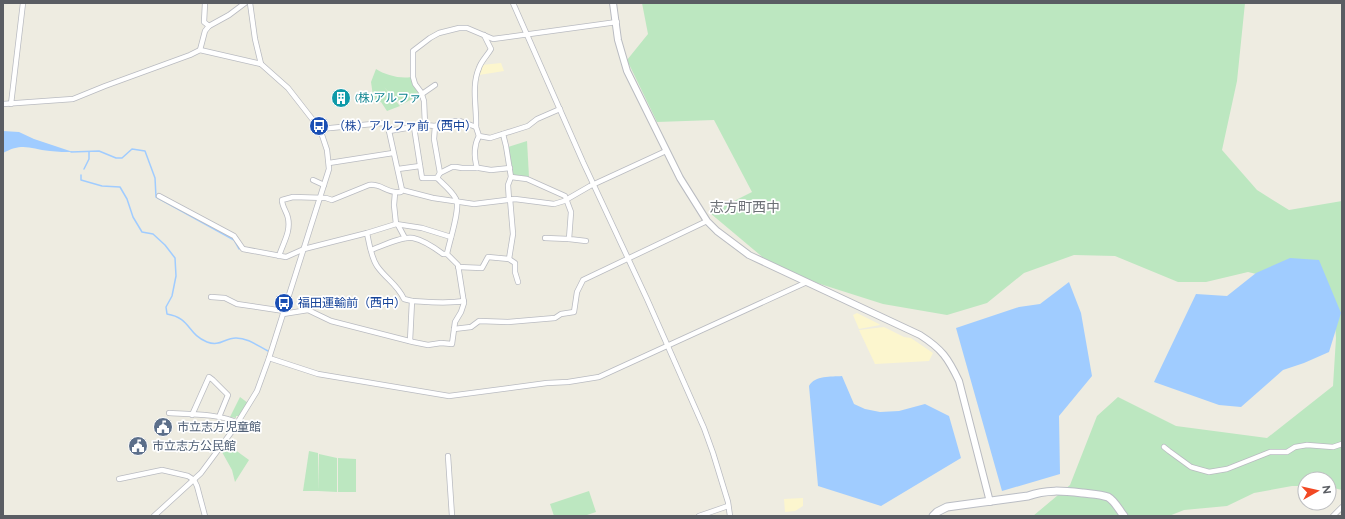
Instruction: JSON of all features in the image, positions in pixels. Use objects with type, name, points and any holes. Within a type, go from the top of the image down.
[{"type":"main road","points":[[933,516],[937,512],[947,507],[1028,496],[1038,492],[1057,491],[1089,494],[1108,498],[1115,503],[1124,516]]},
{"type":"street","points":[[12,104],[23,3]]},
{"type":"street","points":[[205,3],[204,22],[209,26]]},
{"type":"street","points":[[200,50],[205,31],[209,26],[229,15],[245,3]]},
{"type":"street","points":[[250,3],[255,39],[261,64]]},
{"type":"street","points":[[513,3],[706,434],[713,453],[730,516]]},
{"type":"street","points":[[613,3],[617,22],[618,40],[627,71],[680,178],[708,221],[717,232],[750,255],[920,335],[932,342],[942,351],[952,366],[958,381],[990,502]]},
{"type":"street","points":[[425,125],[424,101],[422,94],[415,84],[413,76],[413,56],[415,48],[439,33],[459,28],[467,28],[493,38],[617,22]]},
{"type":"street","points":[[477,168],[475,151],[476,141],[479,136],[476,127],[476,75],[490,49],[484,35]]},
{"type":"street","points":[[3,104],[73,99],[200,50],[261,64],[288,88],[320,129],[330,163],[284,312],[257,391],[238,423],[202,473],[154,516]]},
{"type":"street","points":[[422,94],[434,85]]},
{"type":"street","points":[[479,136],[490,138],[528,126],[537,119],[560,109]]},
{"type":"street","points":[[389,131],[425,125],[435,126],[454,121],[460,121],[476,127]]},
{"type":"street","points":[[320,129],[383,123],[387,124],[402,190]]},
{"type":"street","points":[[435,126],[434,139],[440,173]]},
{"type":"street","points":[[414,127],[422,178],[437,178],[457,201],[455,222],[450,237],[447,254]]},
{"type":"street","points":[[503,134],[511,177],[508,185],[513,234],[509,260]]},
{"type":"street","points":[[279,256],[289,227],[288,217],[283,208],[282,200],[293,197],[332,200],[375,184],[393,193],[401,192],[402,190],[433,198],[474,204],[520,199],[554,204],[666,151]]},
{"type":"street","points":[[330,163],[393,153]]},
{"type":"street","points":[[398,169],[420,166]]},
{"type":"street","points":[[437,178],[440,173],[452,167],[491,170],[510,168]]},
{"type":"street","points":[[511,177],[527,179],[565,196],[571,212],[569,239]]},
{"type":"street","points":[[313,180],[324,185]]},
{"type":"street","points":[[395,193],[394,205],[397,224],[405,238]]},
{"type":"street","points":[[159,196],[234,236],[243,249],[286,257],[304,249],[397,224],[422,228],[450,237]]},
{"type":"street","points":[[454,330],[471,327],[479,321],[508,322],[555,318],[561,314],[574,312],[577,292],[583,280],[708,221]]},
{"type":"street","points":[[366,233],[376,264],[379,269],[400,289],[404,299],[412,301],[449,303],[464,301]]},
{"type":"street","points":[[211,297],[225,298],[236,304],[284,312],[308,310],[331,321],[410,341],[428,345],[441,343],[452,344],[455,322],[461,312],[464,301],[458,267],[447,254],[444,254],[414,238],[405,238],[371,250]]},
{"type":"street","points":[[545,238],[586,241]]},
{"type":"street","points":[[458,267],[482,268],[488,257],[509,260],[515,263],[518,282]]},
{"type":"street","points":[[269,358],[318,374],[449,396],[547,383],[568,382],[599,377],[806,282]]},
{"type":"street","points":[[410,341],[412,301]]},
{"type":"street","points":[[192,415],[209,377],[228,395],[219,417]]},
{"type":"street","points":[[169,413],[219,417],[232,419],[238,423]]},
{"type":"street","points":[[1164,447],[1192,467],[1209,472],[1227,469],[1270,452],[1287,452],[1295,447],[1307,445],[1333,447],[1342,444]]},
{"type":"street","points":[[448,456],[452,516]]},
{"type":"street","points":[[119,479],[162,470],[188,476],[194,480],[198,486],[205,516]]},
{"type":"street","points":[[699,516],[728,506]]},
{"type":"street","points":[[1332,516],[1342,507]]},
{"type":"green space","points":[[642,3],[1245,3],[1237,81],[1222,150],[1257,190],[1289,210],[1342,201],[1342,490],[1337,489],[1337,471],[1297,471],[1297,486],[1254,493],[1227,506],[1184,510],[1169,516],[1033,516],[1070,485],[1097,416],[1118,397],[1176,426],[1267,438],[1333,386],[1336,338],[1334,308],[1293,283],[1248,272],[1206,282],[1178,282],[1115,256],[1074,255],[1024,273],[987,303],[947,315],[883,304],[817,283],[766,260],[710,213],[752,192],[714,120],[657,122],[627,60],[648,34]]},
{"type":"green space","points":[[376,69],[393,76],[411,77],[421,94],[401,105],[384,87],[400,106],[387,111],[381,102],[374,103],[371,82]]},
{"type":"green space","points":[[527,141],[529,177],[512,176],[508,147]]},
{"type":"green space","points":[[240,397],[248,403],[238,417],[230,417]]},
{"type":"green space","points":[[227,444],[249,460],[235,482],[232,470],[222,452]]},
{"type":"green space","points":[[309,451],[318,453],[318,491],[303,491]]},
{"type":"green space","points":[[319,454],[337,458],[337,492],[318,491]]},
{"type":"green space","points":[[338,458],[356,459],[356,492],[338,492]]},
{"type":"green space","points":[[589,491],[596,512],[584,516],[554,516],[550,504]]},
{"type":"sand","points":[[501,63],[504,71],[479,75],[479,70],[482,65]]},
{"type":"sand","points":[[857,313],[880,325],[859,329],[853,315]]},
{"type":"sand","points":[[884,327],[904,337],[911,338],[933,353],[929,361],[875,364],[859,330]]},
{"type":"sand","points":[[803,498],[803,506],[795,511],[785,512],[784,499]]},
{"type":"water","points":[[3,131],[19,132],[34,139],[73,152],[21,147],[3,153]]},
{"type":"water","points":[[1290,258],[1319,260],[1341,313],[1329,352],[1283,370],[1241,407],[1219,405],[1154,382],[1196,294],[1227,296],[1256,273]]},
{"type":"water","points":[[1069,282],[1081,313],[1092,376],[1059,416],[1060,474],[1002,491],[956,328],[1019,307],[1040,304]]},
{"type":"water","points":[[842,376],[854,404],[865,409],[880,412],[899,411],[925,404],[949,416],[961,458],[881,506],[818,486],[809,386],[812,382],[819,378]]},
{"type":"waterway","points":[[71,152],[99,151],[116,158],[122,158],[132,149],[145,151],[155,178],[156,197],[234,240],[239,249]]},
{"type":"waterway","points":[[84,169],[89,159],[89,152]]},
{"type":"waterway","points":[[81,175],[81,180],[102,186],[120,187],[127,199],[133,217],[142,232],[153,234],[165,245],[175,258],[176,276],[172,296],[166,307],[167,314],[181,319],[196,335],[207,342],[219,343],[232,338],[240,338],[268,351]]},
{"type":"place","name":"(株)アルファ","points":[[341,98]]},
{"type":"place","name":"（株）アルファ前（西中）","points":[[319,126]]},
{"type":"place","name":"福田運輸前（西中）","points":[[284,303]]},
{"type":"place","name":"市立志方児童館","points":[[163,427]]},
{"type":"place","name":"市立志方公民館","points":[[138,446]]},
{"type":"district","name":"志方町西中","points":[[745,207]]}]
